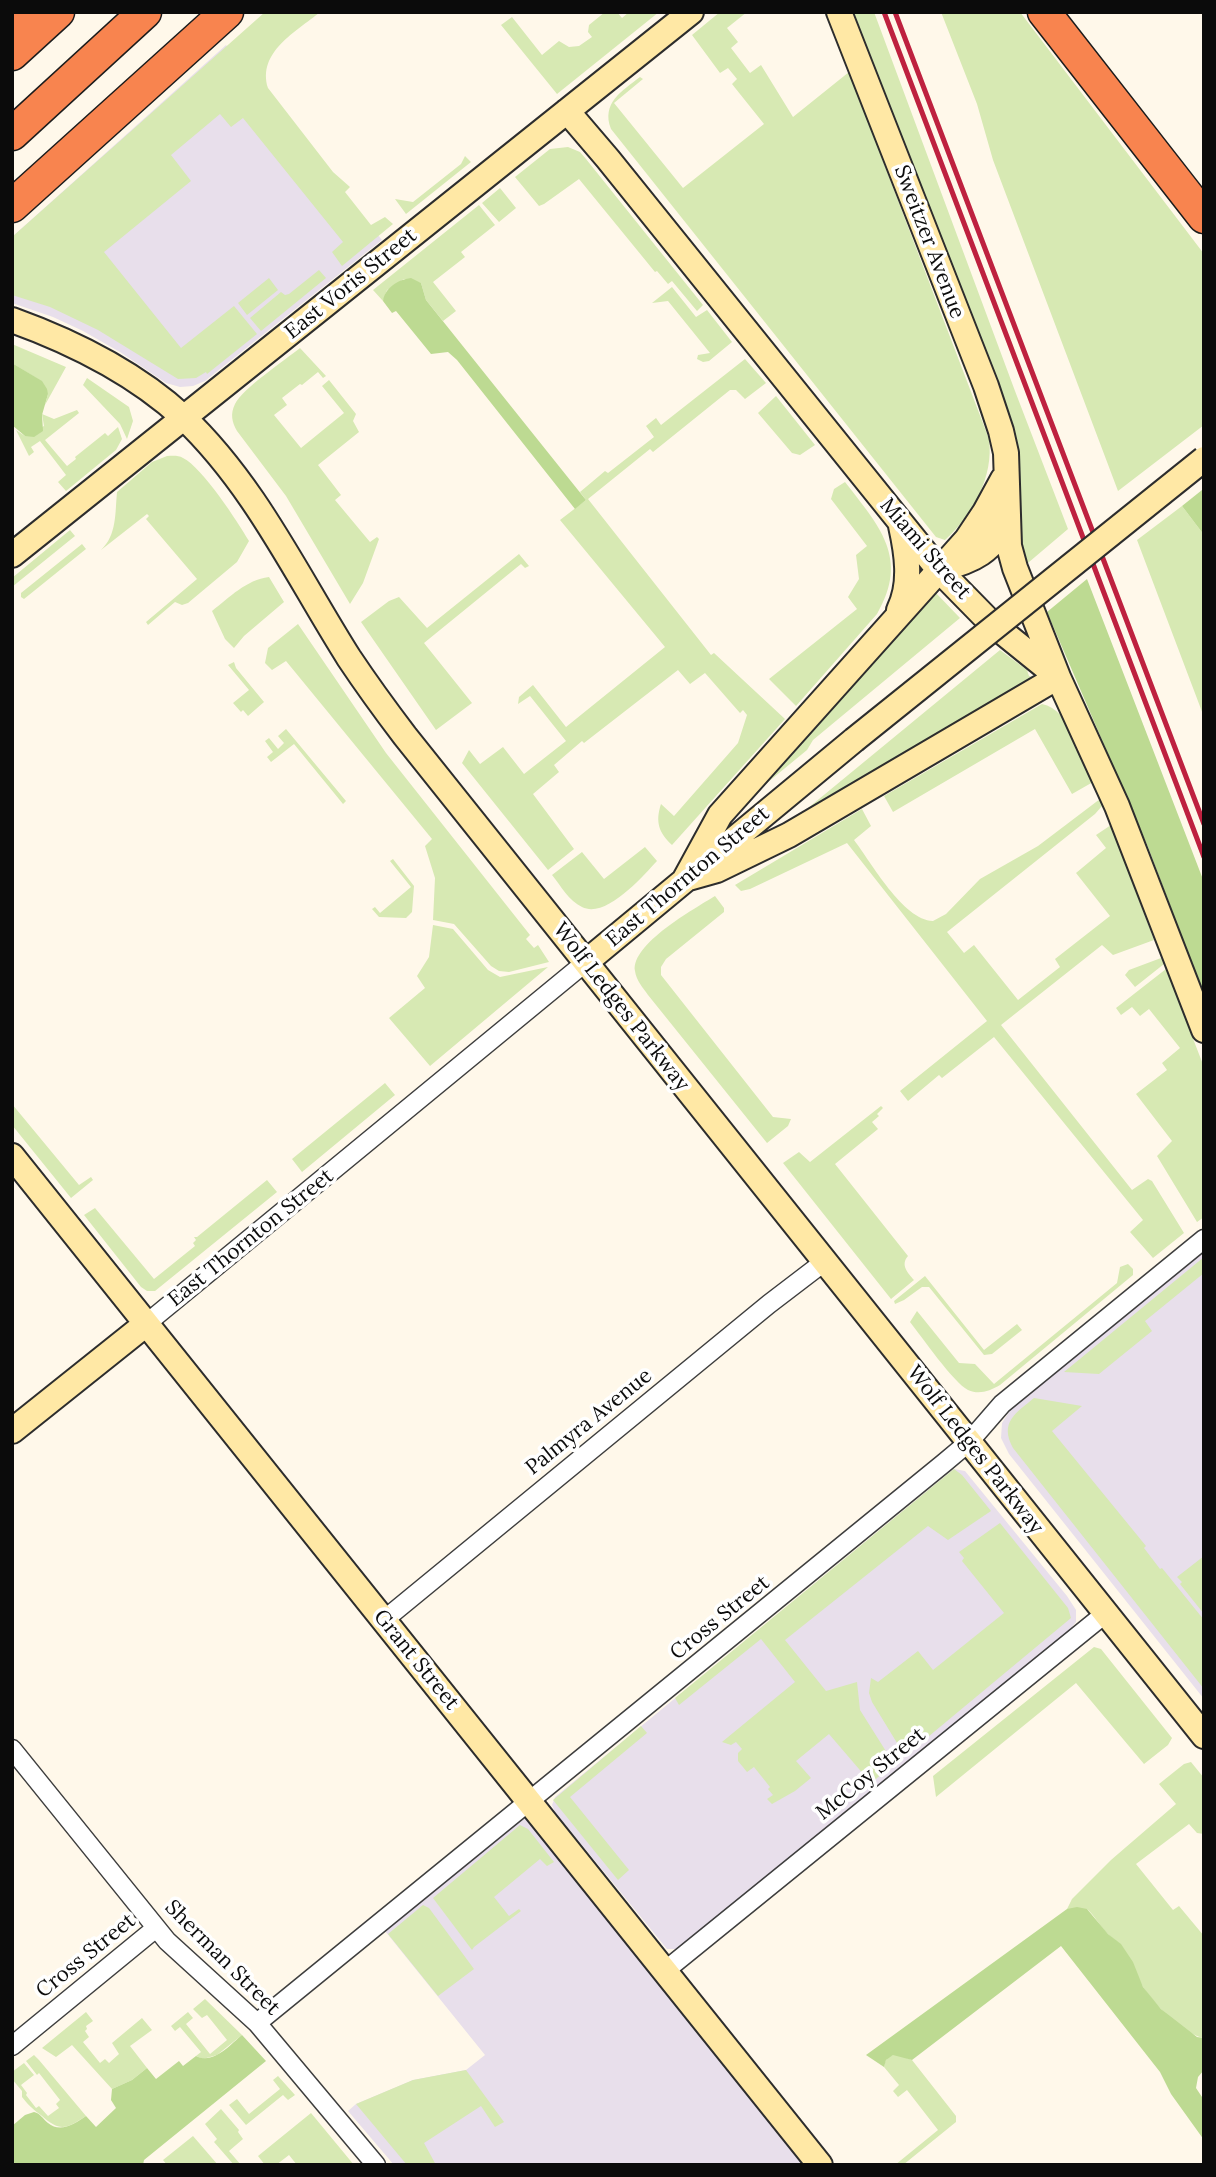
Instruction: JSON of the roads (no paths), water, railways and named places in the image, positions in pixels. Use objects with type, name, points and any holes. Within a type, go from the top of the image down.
[{"type":"highway","points":[[12,21],[21,12]]},
{"type":"highway","points":[[12,54],[58,12]]},
{"type":"highway","points":[[12,134],[145,12]]},
{"type":"highway","points":[[12,206],[229,12]]},
{"type":"highway","points":[[1044,12],[1204,218]]},
{"type":"main road","name":"East Voris Street","points":[[12,555],[691,12]]},
{"type":"main road","name":"Sweitzer Avenue","points":[[839,12],[986,386],[1001,431],[1006,453],[1009,546],[1058,677]]},
{"type":"main road","name":"Miami Street","points":[[567,111],[939,569],[990,622],[1058,677],[1117,806],[1204,1030]]},
{"type":"main road","name":"Wolf Ledges Parkway","points":[[12,320],[58,338],[108,364],[162,400],[184,418],[226,465],[263,515],[350,659],[380,703],[1204,1736]]},
{"type":"main road","name":"East Thornton Street","points":[[586,962],[854,740],[1204,458]]},
{"type":"main road","points":[[685,879],[720,815],[967,539],[1005,474]]},
{"type":"main road","points":[[939,569],[976,558],[989,549],[998,537],[1006,517]]},
{"type":"main road","points":[[893,620],[903,602],[907,571],[900,522]]},
{"type":"main road","points":[[685,879],[717,870],[789,835],[1058,677]]},
{"type":"main road","name":"Grant Street","points":[[12,1156],[820,2165]]},
{"type":"main road","name":"East Thornton Street","points":[[12,1431],[146,1324]]},
{"type":"street","name":"East Thornton Street","points":[[146,1324],[586,962]]},
{"type":"street","name":"Cross Street","points":[[257,2023],[970,1442],[1002,1404],[1204,1239]]},
{"type":"street","name":"Palmyra Avenue","points":[[384,1620],[824,1262]]},
{"type":"street","name":"McCoy Street","points":[[666,1970],[1106,1614]]},
{"type":"street","name":"Sherman Street","points":[[12,1749],[156,1928],[257,2023],[376,2165]]},
{"type":"street","name":"Cross Street","points":[[14,2039],[156,1928]]},
{"type":"railway","points":[[884,12],[1204,857]]},
{"type":"railway","points":[[895,12],[1204,824]]}]
